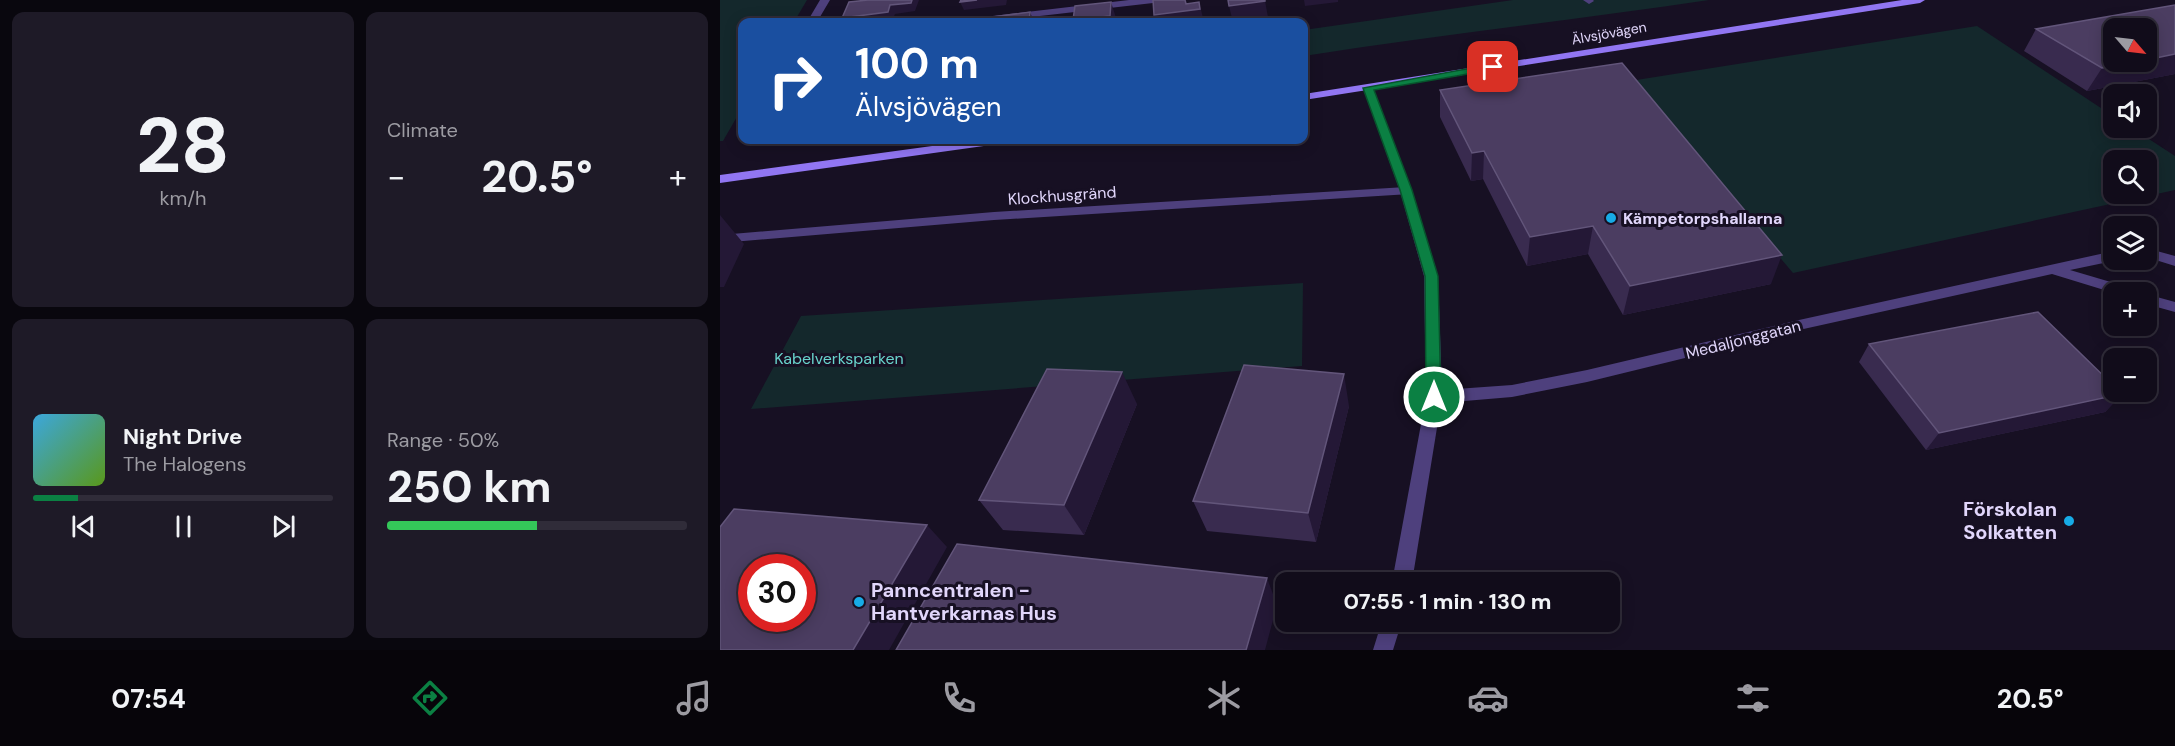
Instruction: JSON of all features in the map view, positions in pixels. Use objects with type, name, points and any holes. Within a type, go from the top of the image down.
[{"type":"main road","name":"Älvsjövägen","points":[[1308,96],[1689,34],[1920,0]]},
{"type":"main road","points":[[720,179],[970,144]]},
{"type":"street","points":[[814,18],[825,0]]},
{"type":"street","points":[[1001,18],[1153,0]]},
{"type":"street","points":[[1368,88],[1406,190],[1431,276],[1434,397],[1404,572]]},
{"type":"street","name":"Klockhusgränd","points":[[720,239],[994,216],[1406,190]]},
{"type":"street","points":[[2157,255],[2175,261]]},
{"type":"street","name":"Medaljonggatan","points":[[1434,397],[1512,391],[1576,378],[1799,325],[2103,258]]},
{"type":"street","name":"Medaljonggatan","points":[[2050,269],[2103,285]]},
{"type":"street","points":[[2157,302],[2175,307]]},
{"type":"street","points":[[1383,650],[1389,632]]},
{"type":"green space","points":[[720,0],[807,0],[796,18],[738,18],[738,115],[723,141],[720,141]]},
{"type":"green space","points":[[1513,0],[1709,0],[1308,55],[1308,29]]},
{"type":"green space","points":[[1977,26],[2103,109],[2103,138],[2147,138],[2175,156],[2175,190],[2157,194],[2157,150],[2103,150],[2103,204],[2111,204],[1793,273],[1630,81]]},
{"type":"green space","name":"Kabelverksparken","points":[[1303,283],[1302,366],[751,409],[801,316]]},
{"type":"building","points":[[912,0],[911,3],[890,5],[888,12],[842,18],[849,2]]},
{"type":"building","points":[[1153,0],[1185,0],[1186,4],[1199,2],[1200,9],[1154,15]]},
{"type":"building","points":[[1228,0],[1265,0],[1265,1],[1229,6]]},
{"type":"building","points":[[1111,2],[1110,16],[1073,18],[1075,6]]},
{"type":"building","points":[[2175,5],[2175,54],[2157,58],[2157,18],[2103,18],[2102,68],[2036,29]]},
{"type":"building","points":[[1030,12],[1029,18],[993,17]]},
{"type":"building","name":"Kämpetorpshallarna","points":[[1622,63],[1782,255],[1630,286],[1593,226],[1530,237],[1484,151],[1472,153],[1440,90]]},
{"type":"building","points":[[2038,312],[2103,375],[2103,398],[1939,433],[1869,344]]},
{"type":"building","points":[[1244,365],[1344,374],[1308,513],[1193,501]]},
{"type":"building","points":[[1047,369],[1122,372],[1064,505],[979,500]]},
{"type":"building","name":"Panncentralen - Hantverkarnas Hus","points":[[734,509],[927,525],[853,650],[720,650],[720,527]]},
{"type":"building","points":[[957,544],[1267,578],[1246,650],[896,650]]},
{"type":"place","name":"Kämpetorpshallarna","points":[[1611,218]]},
{"type":"place","name":"Förskolan Solkatten","points":[[2069,521]]},
{"type":"place","name":"Panncentralen - Hantverkarnas Hus","points":[[859,602]]},
{"type":"route","points":[[1434,397],[1434,320],[1431,276],[1406,190],[1368,88],[1493,67]]}]
